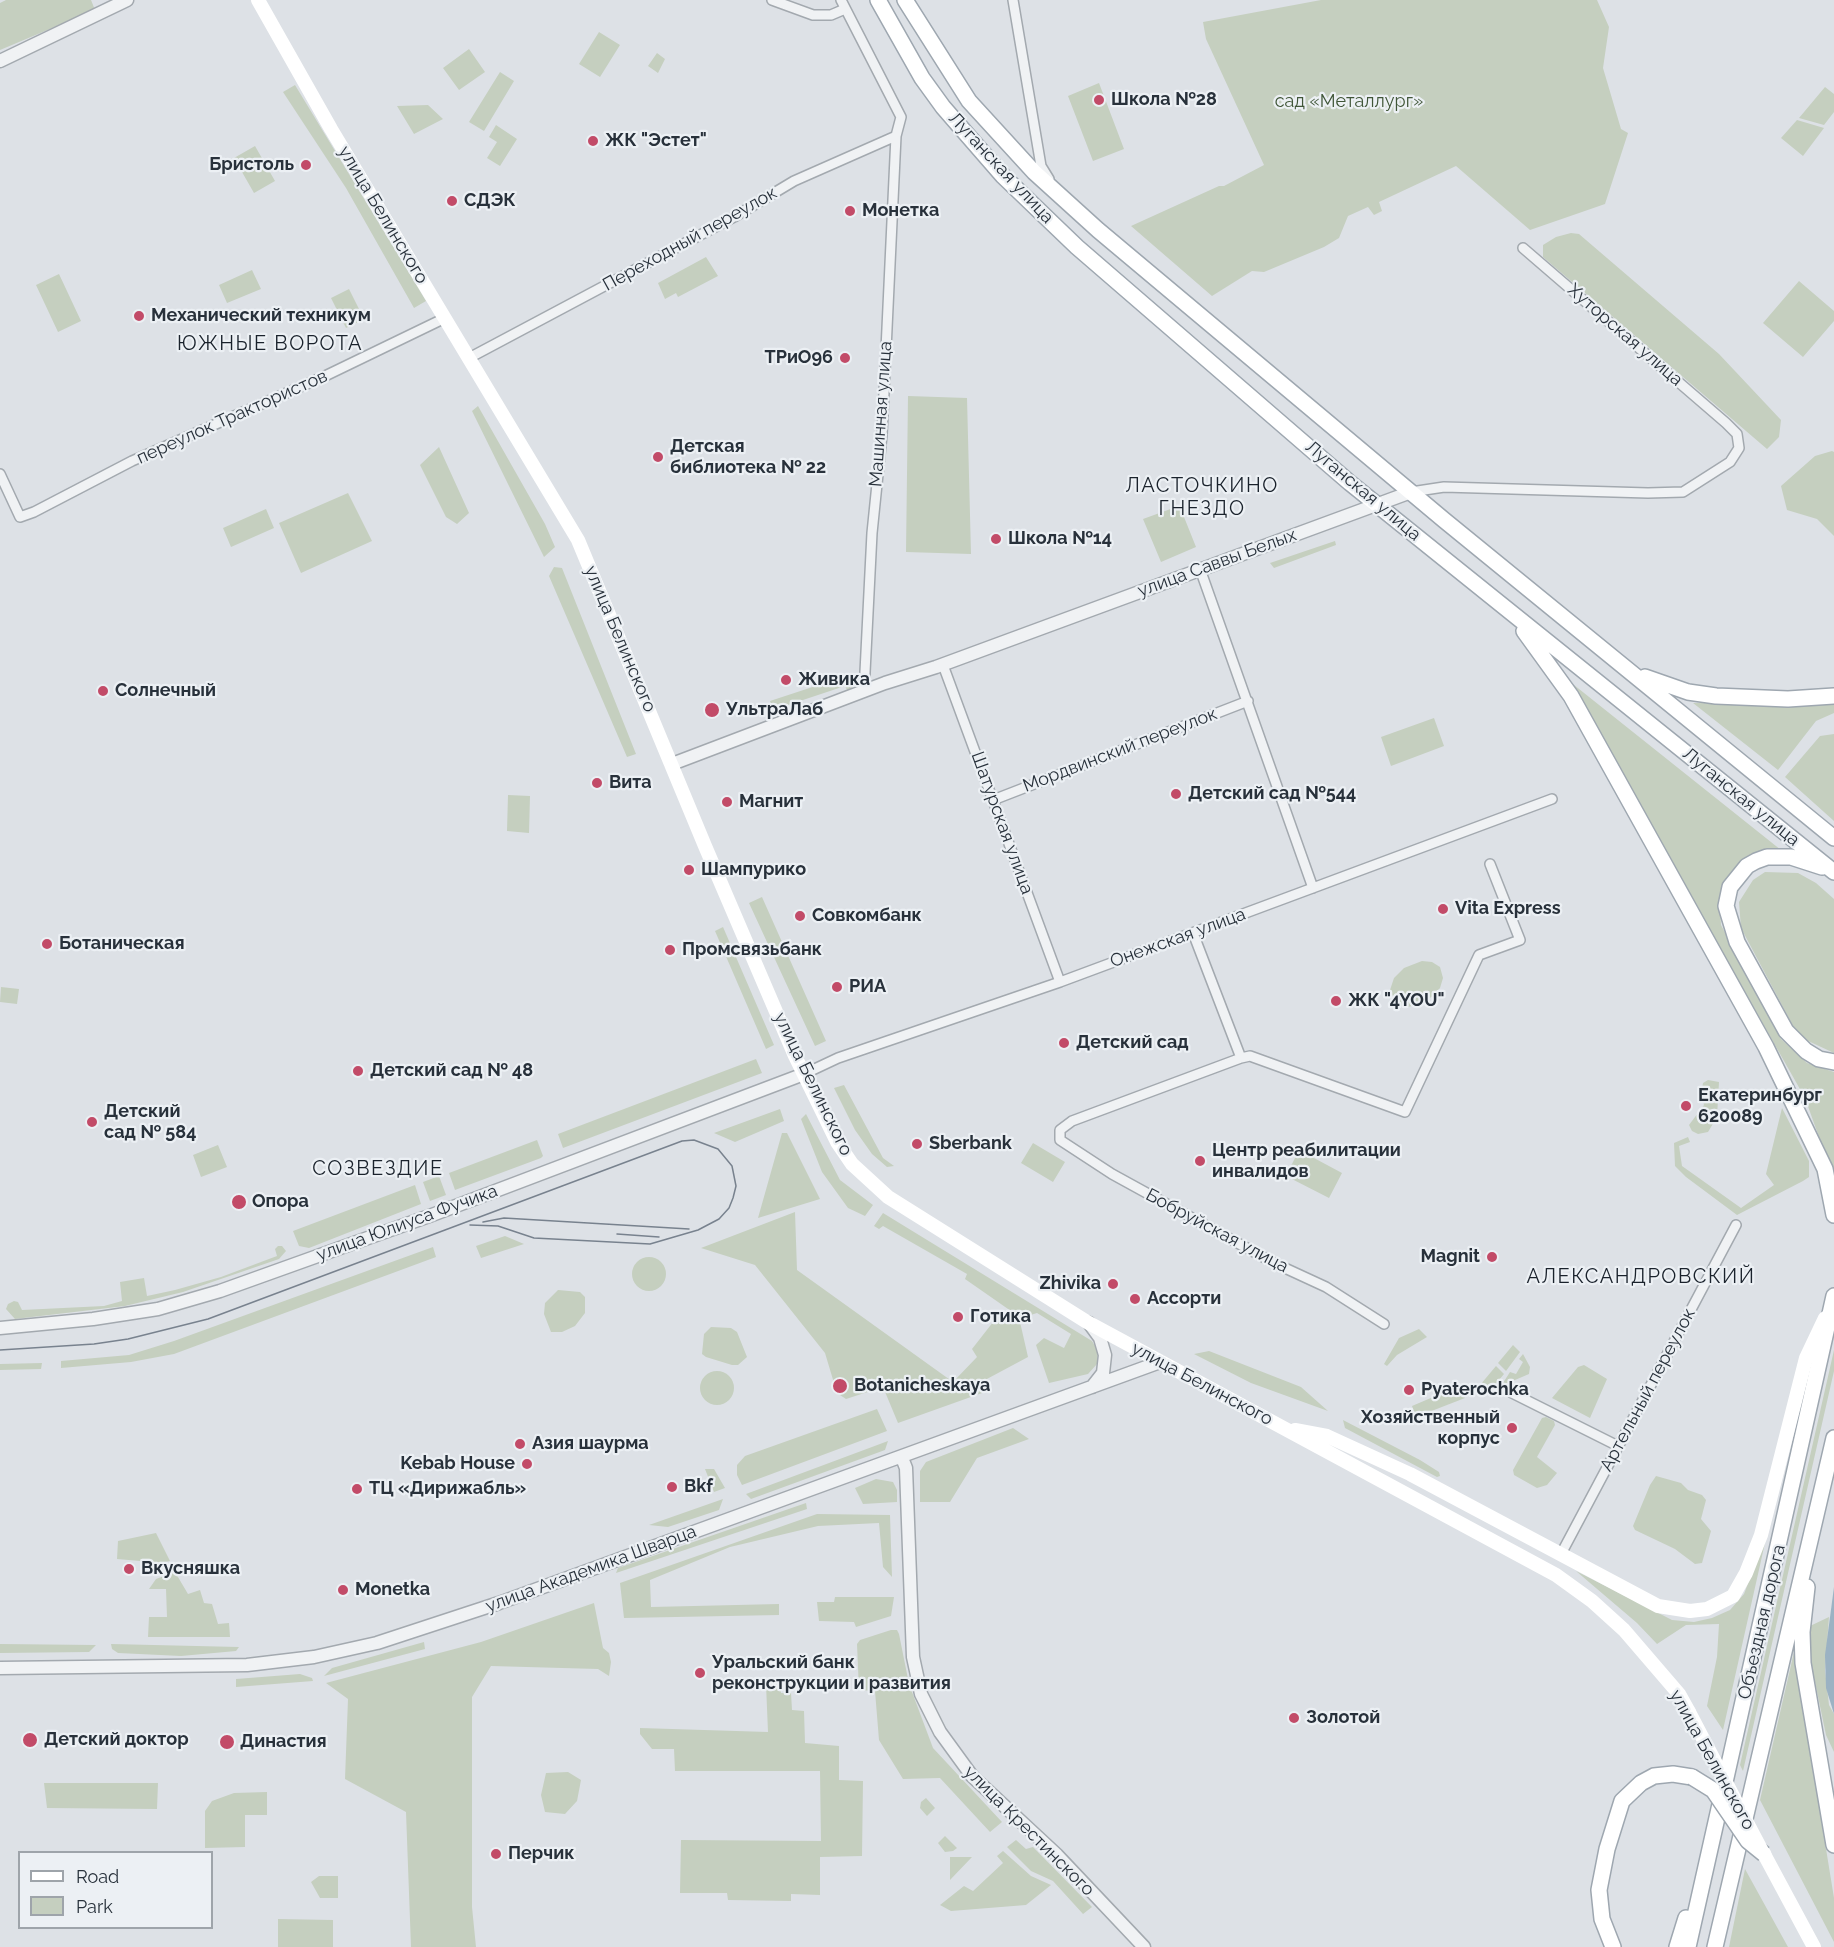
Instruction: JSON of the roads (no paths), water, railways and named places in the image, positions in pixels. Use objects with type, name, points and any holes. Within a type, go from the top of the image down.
[{"type":"main road","name":"улица Белинского","points":[[258,0],[325,119],[578,540],[804,1074],[837,1142],[867,1180],[888,1197],[1087,1322],[1556,1575],[1592,1601],[1624,1630],[1679,1694],[1814,1947]]},
{"type":"main road","name":"Луганская улица","points":[[878,0],[922,78],[943,108],[1003,176],[1077,247],[1380,506],[1833,871]]},
{"type":"main road","name":"Луганская улица","points":[[905,0],[938,56],[969,101],[1056,193],[1411,492],[1834,838]]},
{"type":"main road","points":[[1514,616],[1571,696],[1766,1047],[1825,1169],[1834,1215]]},
{"type":"main road","points":[[1606,652],[1640,675],[1662,685],[1688,692],[1746,698],[1834,696]]},
{"type":"main road","points":[[1833,871],[1791,857],[1767,857],[1747,866],[1733,882],[1727,893],[1726,906],[1737,942],[1786,1031],[1806,1052],[1819,1059],[1834,1062]]},
{"type":"main road","points":[[1282,1427],[1327,1436],[1410,1474],[1667,1609],[1707,1609],[1733,1596],[1746,1573],[1761,1534],[1806,1358],[1833,1299]]},
{"type":"main road","name":"Объездная дорога","points":[[1688,1947],[1833,1299]]},
{"type":"main road","points":[[1818,1510],[1834,1438]]},
{"type":"main road","points":[[1818,1510],[1834,1475]]},
{"type":"main road","name":"Объездная дорога","points":[[1715,1947],[1772,1694],[1818,1510]]},
{"type":"main road","points":[[1810,1542],[1802,1649],[1834,1845]]},
{"type":"main road","points":[[1613,1947],[1602,1919],[1599,1890],[1607,1849],[1622,1801],[1641,1783],[1654,1776],[1673,1774],[1692,1777],[1713,1790],[1748,1841],[1764,1854]]},
{"type":"main road","points":[[1677,1947],[1693,1895],[1710,1853]]},
{"type":"street","points":[[0,61],[128,0]]},
{"type":"street","points":[[772,0],[813,15],[831,15],[843,4],[902,117],[896,136]]},
{"type":"street","points":[[1013,0],[1041,166],[1056,193]]},
{"type":"street","name":"Переходный переулок","points":[[469,358],[734,218],[794,181],[896,136]]},
{"type":"street","name":"Машинная улица","points":[[864,692],[872,533],[882,425],[896,136]]},
{"type":"street","name":"Хуторская улица","points":[[1523,248],[1726,423]]},
{"type":"street","name":"переулок Трактористов","points":[[0,474],[20,517],[142,456],[325,376],[445,318]]},
{"type":"street","name":"улица Саввы Белых","points":[[672,764],[1355,511],[1380,506],[1411,492],[1444,487],[1683,492],[1730,462],[1739,448],[1737,434],[1726,423]]},
{"type":"street","points":[[1200,569],[1313,888]]},
{"type":"street","name":"Шатурская улица","points":[[943,665],[1060,982]]},
{"type":"street","name":"Мордвинский переулок","points":[[993,800],[1248,701]]},
{"type":"street","name":"Онежская улица","points":[[804,1074],[838,1058],[1060,982],[1552,799]]},
{"type":"street","points":[[1193,933],[1241,1058],[1250,1056],[1405,1112],[1479,955],[1520,940],[1490,864]]},
{"type":"street","name":"Бобруйская улица","points":[[1241,1058],[1072,1120],[1060,1130],[1060,1140],[1112,1174],[1274,1263],[1326,1287],[1384,1324]]},
{"type":"street","name":"улица Юлиуса Фучика","points":[[0,1328],[93,1320],[158,1309],[220,1291],[432,1215],[804,1074]]},
{"type":"street","name":"Артельный переулок","points":[[1561,1554],[1736,1226]]},
{"type":"street","points":[[1087,1322],[1100,1338],[1105,1355],[1103,1373],[1089,1390]]},
{"type":"street","name":"улица Академика Шварца","points":[[0,1668],[247,1665],[314,1657],[377,1643],[499,1603],[718,1522],[1089,1390],[1160,1362]]},
{"type":"street","points":[[1512,1393],[1618,1446]]},
{"type":"street","name":"улица Крестинского","points":[[902,1458],[906,1468],[913,1657],[921,1694],[940,1732],[972,1776],[1057,1855],[1144,1947]]},
{"type":"water","points":[[1834,1587],[1834,1714],[1826,1688],[1825,1655]]},
{"type":"tram line","points":[[0,1350],[94,1344],[128,1339],[208,1319],[682,1141],[694,1140],[718,1149],[732,1166],[736,1186],[729,1208],[719,1219],[698,1230],[650,1244],[534,1238],[498,1226],[470,1225]]},
{"type":"tram line","points":[[483,1222],[504,1218],[689,1229]]},
{"type":"tram line","points":[[617,1234],[659,1237]]},
{"type":"place","name":"Школа №28","points":[[1099,100]]},
{"type":"place","name":"ЖК \"Эстет\"","points":[[593,141]]},
{"type":"place","name":"Бристоль","points":[[306,165]]},
{"type":"place","name":"СДЭК","points":[[452,201]]},
{"type":"place","name":"Монетка","points":[[850,211]]},
{"type":"place","name":"Механический техникум","points":[[139,316]]},
{"type":"place","name":"ТРиО96","points":[[845,358]]},
{"type":"place","name":"Детская библиотека № 22","points":[[658,457]]},
{"type":"place","name":"Школа №14","points":[[996,539]]},
{"type":"place","name":"Живика","points":[[786,680]]},
{"type":"place","name":"Солнечный","points":[[103,691]]},
{"type":"place","name":"УльтраЛаб","points":[[712,710]]},
{"type":"place","name":"Вита","points":[[597,783]]},
{"type":"place","name":"Детский сад №544","points":[[1176,794]]},
{"type":"place","name":"Магнит","points":[[727,802]]},
{"type":"place","name":"Шампурико","points":[[689,870]]},
{"type":"place","name":"Vita Express","points":[[1443,909]]},
{"type":"place","name":"Совкомбанк","points":[[800,916]]},
{"type":"place","name":"Ботаническая","points":[[47,944]]},
{"type":"place","name":"Промсвязьбанк","points":[[670,950]]},
{"type":"place","name":"РИА","points":[[837,987]]},
{"type":"place","name":"ЖК \"4YOU\"","points":[[1336,1001]]},
{"type":"place","name":"Детский сад","points":[[1064,1043]]},
{"type":"place","name":"Детский сад № 48","points":[[358,1071]]},
{"type":"place","name":"Екатеринбург 620089","points":[[1686,1106]]},
{"type":"place","name":"Детский сад № 584","points":[[92,1122]]},
{"type":"place","name":"Sberbank","points":[[917,1144]]},
{"type":"place","name":"Центр реабилитации инвалидов","points":[[1200,1161]]},
{"type":"place","name":"Опора","points":[[239,1202]]},
{"type":"place","name":"Magnit","points":[[1492,1257]]},
{"type":"place","name":"Zhivika","points":[[1113,1284]]},
{"type":"place","name":"Ассорти","points":[[1135,1299]]},
{"type":"place","name":"Готика","points":[[958,1317]]},
{"type":"place","name":"Botanicheskaya","points":[[840,1386]]},
{"type":"place","name":"Pyaterochka","points":[[1409,1390]]},
{"type":"place","name":"Хозяйственный корпус","points":[[1512,1428]]},
{"type":"place","name":"Азия шаурма","points":[[520,1444]]},
{"type":"place","name":"Kebab House","points":[[527,1464]]},
{"type":"place","name":"Bkf","points":[[672,1487]]},
{"type":"place","name":"ТЦ «Дирижабль»","points":[[357,1489]]},
{"type":"place","name":"Вкусняшка","points":[[129,1569]]},
{"type":"place","name":"Monetka","points":[[343,1590]]},
{"type":"place","name":"Уральский банк реконструкции и развития","points":[[700,1673]]},
{"type":"place","name":"Золотой","points":[[1294,1718]]},
{"type":"place","name":"Детский доктор","points":[[30,1740]]},
{"type":"place","name":"Династия","points":[[227,1742]]},
{"type":"place","name":"Перчик","points":[[496,1854]]},
{"type":"district","name":"ЮЖНЫЕ ВОРОТА","points":[[270,344]]},
{"type":"district","name":"ЛАСТОЧКИНО ГНЕЗДО","points":[[1202,498]]},
{"type":"district","name":"СОЗВЕЗДИЕ","points":[[378,1169]]},
{"type":"district","name":"АЛЕКСАНДРОВСКИЙ","points":[[1641,1277]]},
{"type":"park label","name":"сад «Металлург»","points":[[1349,102]]}]
